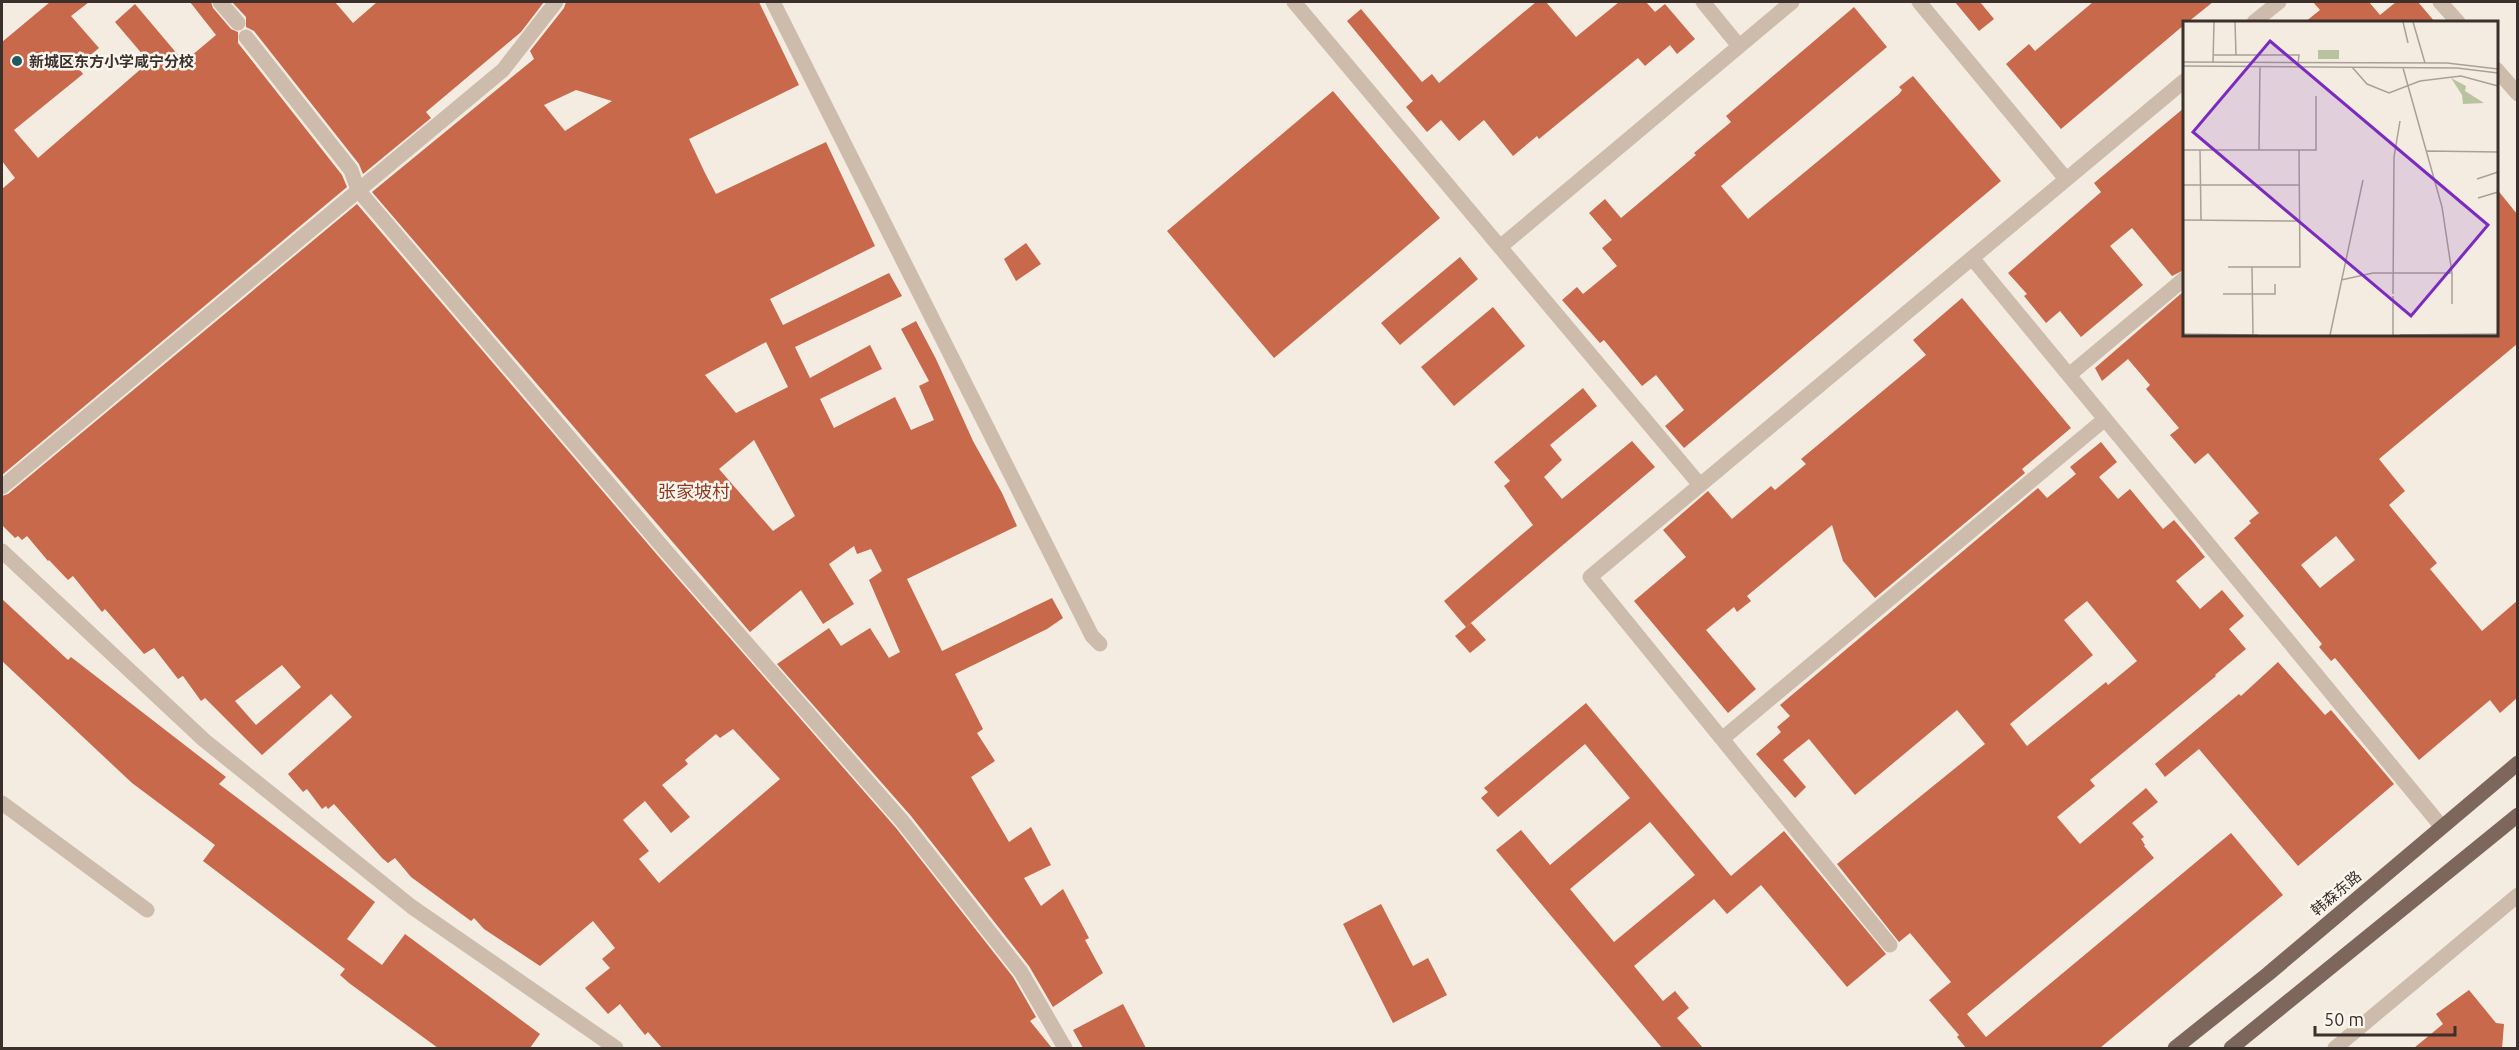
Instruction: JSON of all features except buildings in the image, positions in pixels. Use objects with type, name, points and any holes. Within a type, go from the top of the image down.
[{"type":"main road","name":"韩森东路","points":[[2182,1046],[2517,763]]},
{"type":"main road","points":[[2231,1048],[2517,814]]},
{"type":"street","points":[[220,2],[238,23]]},
{"type":"street","points":[[2,487],[503,70],[556,2]]},
{"type":"street","points":[[773,2],[1087,625],[1100,644]]},
{"type":"street","points":[[1703,2],[1739,46]]},
{"type":"street","points":[[1500,247],[1792,2]]},
{"type":"street","points":[[1919,2],[2066,179]]},
{"type":"street","points":[[2255,21],[2279,2]]},
{"type":"street","points":[[2440,2],[2457,21]]},
{"type":"street","points":[[1300,3],[1500,247],[1700,485]]},
{"type":"street","points":[[246,37],[351,170],[358,190],[666,550],[903,822],[1021,972],[1065,1048]]},
{"type":"street","points":[[2498,71],[2517,94]]},
{"type":"street","points":[[1890,945],[1590,577],[2183,82]]},
{"type":"street","points":[[1972,258],[2442,826]]},
{"type":"street","points":[[2069,375],[2183,280]]},
{"type":"street","points":[[1722,739],[2105,419]]},
{"type":"street","points":[[2,551],[204,740],[412,907],[616,1048]]},
{"type":"street","points":[[2,803],[147,910]]},
{"type":"street","points":[[2335,1048],[2517,895]]},
{"type":"place","name":"新城区东方小学咸宁分校","points":[[17,61]]},
{"type":"district","name":"张家坡村","points":[[694,491]]}]
